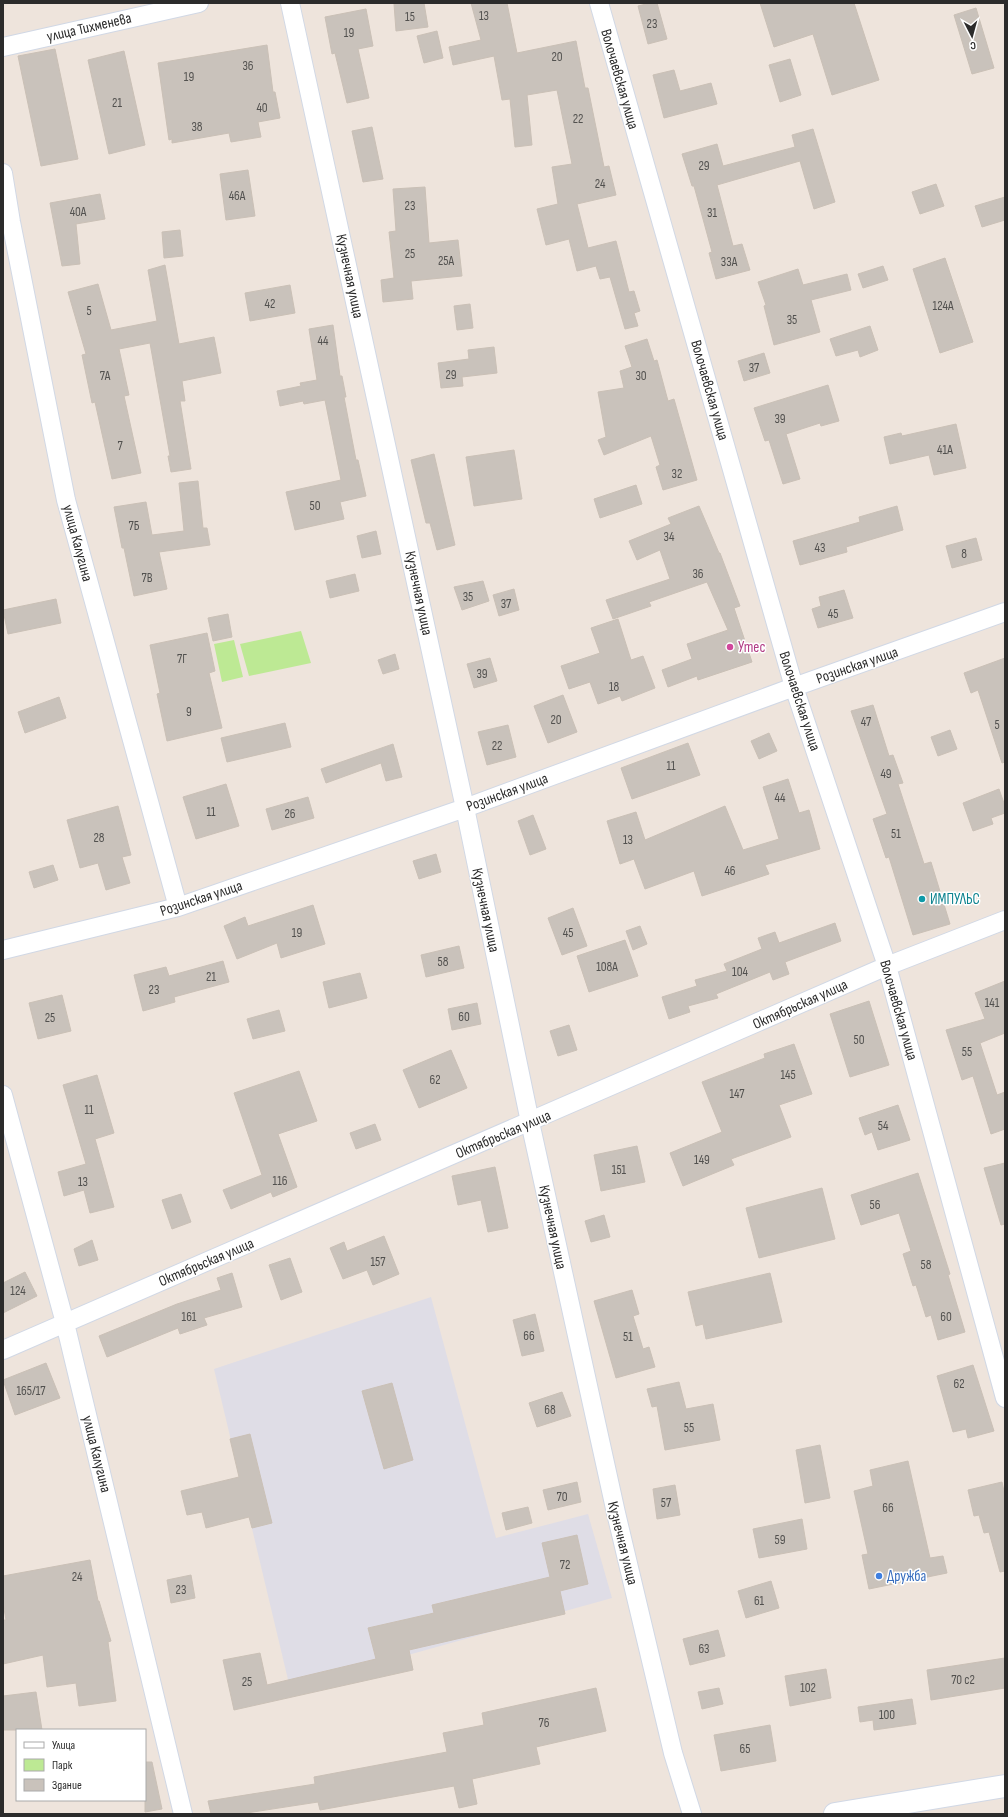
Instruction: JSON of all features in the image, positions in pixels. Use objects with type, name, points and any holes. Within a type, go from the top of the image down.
[{"type":"main road","points":[[835,1814],[1005,1786]]},
{"type":"street","name":"улица Тихменева","points":[[3,48],[199,3]]},
{"type":"street","name":"Кузнечная улица","points":[[290,3],[465,808],[530,1122],[616,1513],[673,1753],[692,1814]]},
{"type":"street","name":"Волочаевская улица","points":[[599,3],[794,687],[888,966],[1005,1398]]},
{"type":"street","name":"улица Калугина","points":[[3,173],[11,222],[66,500],[178,907]]},
{"type":"street","name":"Розинская улица","points":[[3,950],[178,907],[465,808],[794,687],[1005,612]]},
{"type":"street","name":"Октябрьская улица","points":[[3,1350],[888,966],[1005,920]]},
{"type":"street","name":"улица Калугина","points":[[3,1095],[65,1323],[183,1814]]},
{"type":"shaded area","points":[[431,1297],[496,1538],[588,1514],[612,1598],[290,1688],[214,1369]]},
{"type":"green space","points":[[301,631],[311,663],[249,676],[240,644]]},
{"type":"green space","points":[[234,640],[243,677],[222,682],[214,644]]},
{"type":"building","points":[[424,3],[428,27],[396,31],[394,4]]},
{"type":"building","points":[[471,3],[507,3],[517,53],[576,41],[585,88],[588,88],[604,167],[609,166],[616,195],[577,204],[588,248],[616,241],[629,292],[634,291],[640,311],[634,313],[638,326],[625,329],[610,277],[600,279],[596,266],[577,271],[569,239],[546,245],[537,209],[558,204],[552,167],[572,164],[557,90],[527,95],[532,145],[515,147],[510,99],[502,100],[494,56],[453,65],[449,47],[481,40]]},
{"type":"building","points":[[657,3],[667,39],[648,44],[638,6]]},
{"type":"building","points":[[760,3],[854,3],[879,80],[832,95],[813,34],[774,47]]},
{"type":"building","points":[[976,8],[994,68],[972,74],[954,15]]},
{"type":"building","points":[[366,9],[373,46],[358,49],[369,98],[347,103],[335,53],[332,54],[325,17]]},
{"type":"building","points":[[437,31],[443,58],[424,63],[417,36]]},
{"type":"building","points":[[267,45],[273,92],[275,92],[280,118],[258,122],[261,137],[231,142],[229,133],[172,143],[172,139],[169,140],[158,63]]},
{"type":"building","points":[[55,49],[78,159],[41,166],[18,56]]},
{"type":"building","points":[[124,51],[145,145],[109,154],[88,60]]},
{"type":"building","points":[[790,59],[801,95],[780,102],[769,65]]},
{"type":"building","points":[[674,70],[680,91],[711,83],[717,104],[664,118],[653,75]]},
{"type":"building","points":[[372,127],[383,179],[363,182],[352,131]]},
{"type":"building","points":[[813,129],[835,202],[814,209],[800,161],[717,185],[733,246],[742,244],[750,270],[716,279],[709,253],[712,252],[694,186],[692,186],[682,154],[717,144],[723,166],[795,147],[792,135]]},
{"type":"building","points":[[248,170],[255,216],[226,220],[220,174]]},
{"type":"building","points":[[936,184],[944,206],[920,214],[912,192]]},
{"type":"building","points":[[425,187],[429,243],[458,240],[462,276],[411,281],[413,299],[383,302],[381,280],[394,278],[389,232],[396,231],[393,189]]},
{"type":"building","points":[[100,194],[105,219],[76,224],[80,264],[62,266],[50,203]]},
{"type":"building","points":[[1005,197],[1005,220],[982,227],[975,206]]},
{"type":"building","points":[[180,230],[183,256],[164,258],[162,232]]},
{"type":"building","points":[[945,258],[973,342],[940,353],[913,269]]},
{"type":"building","points":[[165,265],[179,344],[214,337],[221,373],[182,381],[185,401],[180,401],[191,469],[171,472],[168,456],[170,456],[150,343],[119,349],[129,395],[124,396],[141,473],[112,479],[95,402],[92,403],[82,355],[86,354],[68,292],[98,284],[111,330],[157,321],[148,270]]},
{"type":"building","points":[[883,266],[888,280],[863,288],[858,274]]},
{"type":"building","points":[[798,269],[803,285],[847,274],[851,290],[811,300],[820,332],[774,345],[764,306],[766,305],[758,282]]},
{"type":"building","points":[[290,285],[295,313],[250,321],[245,293]]},
{"type":"building","points":[[470,304],[473,328],[457,330],[454,306]]},
{"type":"building","points":[[333,325],[340,376],[342,376],[346,397],[344,397],[356,460],[358,460],[366,496],[340,502],[344,519],[295,530],[286,492],[341,480],[325,400],[304,404],[303,401],[280,406],[277,391],[301,386],[300,383],[317,380],[309,329]]},
{"type":"building","points":[[870,326],[878,350],[860,357],[858,350],[836,356],[830,339]]},
{"type":"building","points":[[647,339],[654,361],[657,360],[668,401],[674,399],[697,480],[663,490],[656,467],[660,465],[651,436],[604,455],[598,440],[606,437],[598,392],[624,388],[620,371],[632,367],[625,346]]},
{"type":"building","points":[[494,347],[497,373],[462,377],[463,386],[441,388],[438,363],[469,359],[468,350]]},
{"type":"building","points":[[764,353],[770,373],[744,381],[738,361]]},
{"type":"building","points":[[828,385],[839,421],[821,426],[820,423],[786,434],[800,479],[783,484],[769,440],[765,441],[754,408]]},
{"type":"building","points":[[956,424],[966,468],[934,475],[929,455],[890,464],[884,437],[901,433],[902,436]]},
{"type":"building","points":[[514,450],[522,499],[474,506],[466,457]]},
{"type":"building","points":[[434,454],[455,545],[437,550],[430,523],[426,523],[411,460]]},
{"type":"building","points":[[198,481],[203,528],[207,528],[210,545],[159,552],[167,589],[134,596],[114,507],[146,502],[152,535],[184,531],[179,483]]},
{"type":"building","points":[[636,485],[642,504],[600,518],[594,499]]},
{"type":"building","points":[[699,506],[720,553],[740,606],[734,608],[752,662],[698,680],[697,676],[668,687],[662,670],[692,659],[687,644],[728,630],[707,582],[649,602],[651,606],[613,619],[606,600],[670,579],[660,550],[637,560],[629,541],[671,524],[668,518]]},
{"type":"building","points":[[897,506],[903,530],[846,547],[847,552],[800,565],[793,541],[860,522],[859,517]]},
{"type":"building","points":[[376,531],[381,554],[362,558],[357,536]]},
{"type":"building","points":[[976,538],[982,560],[952,568],[946,546]]},
{"type":"building","points":[[355,574],[359,591],[330,598],[326,581]]},
{"type":"building","points":[[483,581],[489,601],[462,610],[454,587]]},
{"type":"building","points":[[514,589],[519,610],[499,616],[493,595]]},
{"type":"building","points":[[844,590],[853,618],[818,628],[812,609],[821,606],[819,597]]},
{"type":"building","points":[[56,599],[61,623],[8,634],[3,610]]},
{"type":"building","points":[[228,614],[232,637],[213,641],[208,618]]},
{"type":"building","points":[[618,619],[631,660],[643,656],[655,688],[622,701],[620,696],[598,704],[590,682],[569,689],[561,666],[600,653],[591,628]]},
{"type":"building","points":[[207,633],[215,671],[209,673],[222,728],[167,741],[157,694],[160,693],[150,645]]},
{"type":"building","points":[[395,654],[399,669],[383,674],[378,660]]},
{"type":"building","points":[[490,658],[497,681],[474,688],[467,664]]},
{"type":"building","points":[[1005,658],[1005,762],[1002,763],[978,690],[971,693],[964,673]]},
{"type":"building","points":[[563,695],[577,732],[548,743],[534,706]]},
{"type":"building","points":[[59,697],[66,718],[25,733],[18,712]]},
{"type":"building","points":[[873,705],[889,756],[893,755],[903,783],[898,784],[924,864],[931,862],[950,924],[913,935],[889,857],[886,858],[873,819],[887,814],[851,711]]},
{"type":"building","points":[[285,723],[291,747],[227,762],[221,738]]},
{"type":"building","points":[[508,725],[516,757],[487,765],[478,732]]},
{"type":"building","points":[[950,730],[957,749],[938,756],[931,737]]},
{"type":"building","points":[[769,733],[777,751],[759,759],[751,741]]},
{"type":"building","points":[[688,743],[700,775],[632,799],[621,768]]},
{"type":"building","points":[[393,744],[402,777],[386,781],[381,763],[326,783],[321,769]]},
{"type":"building","points":[[788,779],[799,813],[809,810],[820,849],[765,865],[769,874],[702,896],[694,871],[645,889],[634,859],[620,864],[607,821],[636,812],[645,840],[725,806],[743,850],[779,839],[763,787]]},
{"type":"building","points":[[226,784],[239,826],[196,839],[183,797]]},
{"type":"building","points":[[999,789],[1005,806],[1005,813],[991,818],[993,824],[973,831],[963,803]]},
{"type":"building","points":[[308,797],[314,818],[272,830],[266,809]]},
{"type":"building","points":[[118,806],[131,855],[122,857],[130,883],[106,890],[98,863],[80,868],[67,820]]},
{"type":"building","points":[[533,815],[546,849],[530,855],[518,821]]},
{"type":"building","points":[[436,854],[441,872],[419,879],[413,861]]},
{"type":"building","points":[[53,865],[58,880],[34,888],[29,872]]},
{"type":"building","points":[[313,905],[325,944],[281,958],[277,943],[237,959],[224,926],[245,917],[248,926]]},
{"type":"building","points":[[573,908],[587,946],[562,955],[548,918]]},
{"type":"building","points":[[835,923],[841,941],[785,962],[789,974],[773,980],[770,972],[716,994],[718,998],[688,1006],[690,1012],[669,1019],[662,997],[697,986],[695,980],[727,971],[724,964],[762,949],[758,938],[775,932],[779,943]]},
{"type":"building","points":[[640,926],[647,944],[633,950],[626,931]]},
{"type":"building","points":[[625,940],[638,976],[589,992],[577,956]]},
{"type":"building","points":[[459,946],[464,968],[426,977],[421,955]]},
{"type":"building","points":[[223,961],[229,982],[174,997],[175,1002],[143,1011],[134,975],[166,967],[169,976]]},
{"type":"building","points":[[360,973],[367,998],[329,1008],[323,982]]},
{"type":"building","points":[[1005,981],[1005,1033],[980,1043],[997,1095],[1005,1092],[1005,1129],[991,1134],[973,1076],[962,1080],[946,1030],[985,1019],[975,993]]},
{"type":"building","points":[[62,995],[71,1031],[38,1039],[29,1003]]},
{"type":"building","points":[[869,1001],[889,1065],[850,1077],[830,1014]]},
{"type":"building","points":[[477,1003],[481,1024],[452,1030],[448,1009]]},
{"type":"building","points":[[279,1010],[285,1031],[253,1039],[247,1019]]},
{"type":"building","points":[[569,1025],[577,1050],[558,1056],[550,1031]]},
{"type":"building","points":[[794,1044],[812,1094],[779,1105],[791,1137],[731,1159],[734,1165],[683,1186],[670,1153],[722,1132],[702,1082],[765,1058],[764,1054]]},
{"type":"building","points":[[451,1050],[467,1088],[419,1108],[403,1070]]},
{"type":"building","points":[[299,1071],[317,1121],[278,1134],[297,1187],[273,1197],[271,1192],[231,1209],[223,1190],[262,1175],[234,1093]]},
{"type":"building","points":[[97,1075],[114,1133],[95,1139],[114,1207],[90,1213],[84,1190],[64,1196],[58,1172],[86,1164],[63,1085]]},
{"type":"building","points":[[898,1105],[910,1140],[878,1150],[872,1132],[865,1135],[859,1118]]},
{"type":"building","points":[[375,1124],[381,1140],[356,1149],[350,1133]]},
{"type":"building","points":[[637,1146],[645,1182],[601,1191],[594,1155]]},
{"type":"building","points":[[1005,1163],[1005,1224],[1001,1225],[984,1168]]},
{"type":"building","points":[[495,1167],[508,1228],[488,1232],[481,1200],[458,1205],[452,1176]]},
{"type":"building","points":[[918,1173],[950,1274],[948,1275],[965,1332],[938,1340],[931,1315],[926,1317],[916,1285],[913,1286],[903,1254],[911,1251],[899,1213],[861,1225],[851,1195]]},
{"type":"building","points":[[822,1188],[835,1239],[759,1258],[746,1208]]},
{"type":"building","points":[[181,1194],[191,1222],[172,1229],[162,1200]]},
{"type":"building","points":[[604,1215],[610,1237],[591,1242],[585,1221]]},
{"type":"building","points":[[384,1236],[399,1274],[373,1285],[367,1270],[343,1279],[330,1248],[344,1242],[347,1251]]},
{"type":"building","points":[[92,1240],[98,1260],[79,1266],[74,1249]]},
{"type":"building","points":[[290,1258],[302,1292],[281,1300],[269,1265]]},
{"type":"building","points":[[25,1272],[37,1296],[3,1313],[3,1283]]},
{"type":"building","points":[[232,1273],[242,1307],[204,1318],[207,1325],[180,1334],[178,1328],[107,1357],[99,1336],[177,1304],[221,1290],[217,1278]]},
{"type":"building","points":[[770,1273],[782,1322],[706,1339],[703,1324],[696,1326],[688,1292]]},
{"type":"building","points":[[632,1290],[639,1314],[633,1316],[643,1349],[649,1347],[655,1367],[616,1378],[594,1301]]},
{"type":"building","points":[[535,1314],[544,1351],[522,1356],[513,1320]]},
{"type":"building","points":[[46,1363],[60,1398],[15,1415],[3,1380]]},
{"type":"building","points":[[973,1365],[994,1431],[968,1438],[966,1429],[953,1432],[937,1376]]},
{"type":"building","points":[[679,1382],[686,1409],[713,1404],[720,1440],[665,1450],[657,1406],[652,1407],[647,1389]]},
{"type":"building","points":[[392,1383],[413,1460],[384,1469],[362,1391]]},
{"type":"building","points":[[562,1392],[571,1416],[537,1427],[529,1403]]},
{"type":"building","points":[[250,1434],[272,1523],[252,1528],[249,1517],[206,1528],[202,1512],[187,1515],[181,1491],[239,1477],[230,1439]]},
{"type":"building","points":[[820,1445],[830,1498],[805,1503],[796,1450]]},
{"type":"building","points":[[908,1461],[930,1558],[943,1556],[947,1573],[869,1589],[862,1555],[868,1554],[854,1491],[873,1486],[870,1470]]},
{"type":"building","points":[[577,1482],[581,1502],[548,1510],[543,1490]]},
{"type":"building","points":[[1002,1482],[1005,1496],[1005,1571],[1000,1572],[989,1532],[984,1533],[979,1515],[974,1516],[968,1490]]},
{"type":"building","points":[[675,1485],[680,1515],[657,1519],[653,1489]]},
{"type":"building","points":[[528,1507],[532,1523],[506,1530],[502,1513]]},
{"type":"building","points":[[802,1519],[807,1549],[759,1558],[753,1529]]},
{"type":"building","points":[[577,1535],[588,1584],[560,1591],[565,1614],[409,1650],[413,1670],[234,1710],[223,1660],[260,1653],[267,1685],[376,1659],[368,1628],[434,1613],[432,1605],[550,1577],[542,1543]]},
{"type":"building","points":[[90,1560],[98,1601],[111,1641],[108,1642],[116,1701],[79,1706],[76,1683],[47,1687],[43,1655],[3,1664],[3,1620],[6,1620],[3,1603],[3,1576]]},
{"type":"building","points":[[191,1575],[195,1598],[171,1603],[167,1580]]},
{"type":"building","points":[[771,1581],[779,1608],[746,1618],[738,1591]]},
{"type":"building","points":[[718,1630],[725,1656],[690,1665],[683,1639]]},
{"type":"building","points":[[1005,1658],[1005,1688],[931,1700],[927,1670]]},
{"type":"building","points":[[826,1669],[831,1698],[790,1706],[785,1676]]},
{"type":"building","points":[[596,1688],[606,1731],[536,1747],[540,1764],[472,1779],[477,1804],[459,1808],[454,1786],[320,1810],[318,1802],[240,1814],[211,1814],[208,1801],[315,1784],[314,1777],[447,1752],[443,1733],[484,1725],[482,1713]]},
{"type":"building","points":[[719,1688],[723,1704],[702,1709],[698,1692]]},
{"type":"building","points":[[36,1692],[42,1729],[3,1730],[3,1696]]},
{"type":"building","points":[[912,1699],[916,1724],[874,1730],[873,1720],[860,1722],[858,1707]]},
{"type":"building","points":[[770,1725],[776,1761],[721,1771],[714,1735]]},
{"type":"building","points":[[146,1762],[152,1762],[162,1809],[145,1812]]},
{"type":"place","name":"Утес","points":[[730,647]]},
{"type":"place","name":"ИМПУЛЬС","points":[[922,899]]},
{"type":"place","name":"Дружба","points":[[879,1576]]}]
